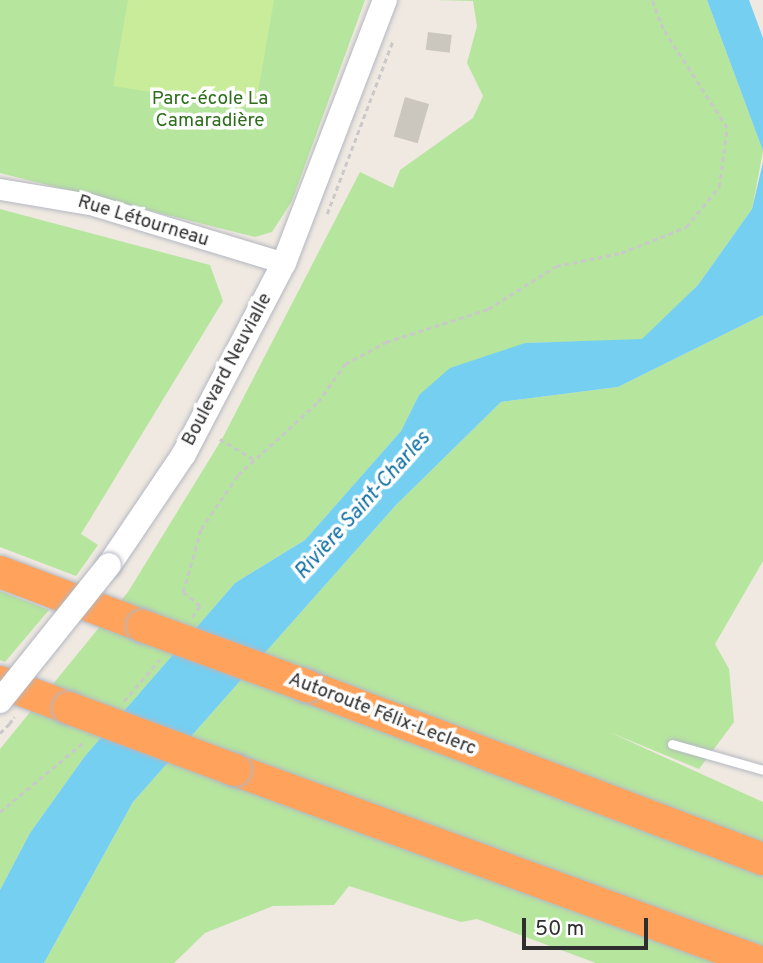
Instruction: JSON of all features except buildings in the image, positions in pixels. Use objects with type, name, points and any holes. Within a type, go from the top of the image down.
[{"type":"highway","name":"Autoroute Félix-Leclerc","points":[[0,572],[763,859]]},
{"type":"highway","points":[[0,682],[762,963]]},
{"type":"highway","points":[[632,808],[763,851]]},
{"type":"highway","points":[[650,920],[746,963]]},
{"type":"main road","name":"Boulevard Neuvialle","points":[[0,701],[109,565],[184,454],[284,263],[385,0]]},
{"type":"street","name":"Rue Létourneau","points":[[0,189],[90,204],[284,263]]},
{"type":"lane","points":[[673,744],[763,770]]},
{"type":"path","points":[[201,606],[183,592],[201,528],[255,460],[318,402],[345,364],[386,342],[488,309],[556,266],[621,253],[686,228],[719,187],[727,128],[663,29],[652,0]]},
{"type":"path","points":[[220,439],[255,460]]},
{"type":"path","points":[[0,733],[9,724]]},
{"type":"green space","name":"Parc-école La Camaradière","points":[[0,0],[365,0],[292,201],[272,232],[255,237],[0,173]]},
{"type":"green space","points":[[128,0],[274,0],[255,109],[113,86]]},
{"type":"green space","points":[[436,0],[707,0],[763,151],[752,209],[698,285],[642,340],[525,343],[419,395],[401,431],[305,540],[235,583],[85,756],[30,833],[0,890],[0,749],[128,592],[222,439],[360,172],[393,188],[400,170],[473,118],[483,96],[467,63],[477,26],[473,1]]},
{"type":"green space","points":[[0,209],[210,265],[223,301],[81,534],[98,545],[76,576],[0,547]]},
{"type":"green space","points":[[763,315],[763,561],[715,644],[729,669],[734,722],[699,769],[609,732],[763,802],[763,963],[596,963],[477,919],[461,922],[349,886],[334,905],[273,906],[205,933],[174,963],[44,963],[133,802],[396,505],[501,402],[618,387]]},
{"type":"green space","points":[[0,591],[49,610],[5,662],[0,660]]},
{"type":"water","points":[[707,0],[749,0],[763,38],[763,151]]},
{"type":"water","name":"Rivière Saint-Charles","points":[[763,162],[763,315],[618,387],[501,402],[396,505],[133,802],[44,963],[0,963],[0,890],[30,833],[85,756],[235,583],[305,540],[401,431],[419,395],[450,368],[525,343],[642,339],[698,285],[752,209]]}]
